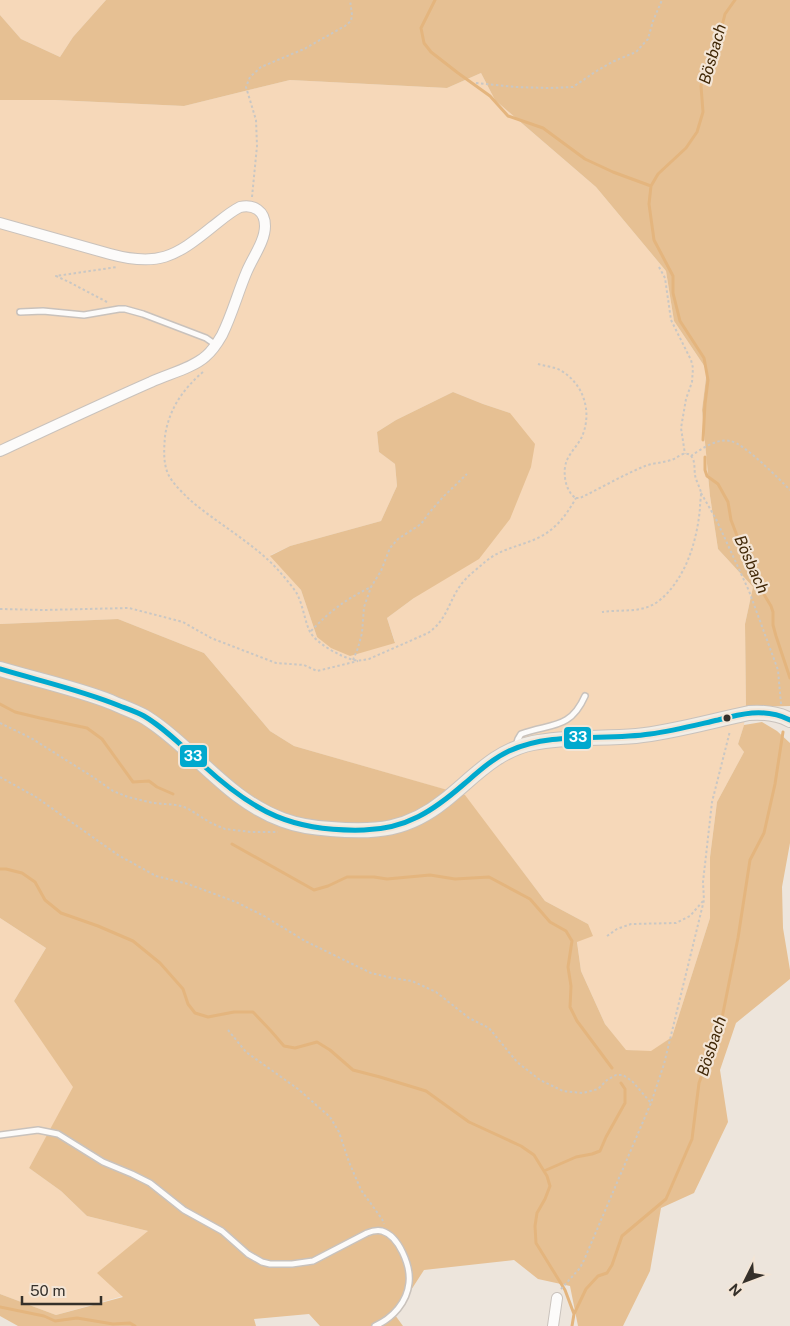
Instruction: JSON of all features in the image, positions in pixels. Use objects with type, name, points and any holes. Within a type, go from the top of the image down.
[{"type":"street","points":[[0,223],[138,260],[157,258],[178,252],[189,246],[240,207],[250,205],[258,209],[265,224],[265,231],[222,333],[216,345],[206,356],[192,365],[154,380],[0,451]]},
{"type":"street","points":[[0,669],[88,693],[136,713],[163,730],[241,798],[259,810],[281,820],[310,828],[354,831],[372,831],[389,828],[404,824],[423,815],[442,802],[490,762],[516,748],[532,743],[652,734],[759,712],[786,718]]},
{"type":"street","points":[[554,1326],[559,1294]]},
{"type":"lane","points":[[20,312],[43,311],[84,315],[119,308],[130,310],[206,338],[216,345]]},
{"type":"lane","points":[[516,748],[518,739],[522,734],[558,724],[573,715],[585,696]]},
{"type":"lane","points":[[0,1135],[38,1130],[58,1134],[102,1162],[150,1183],[184,1210],[222,1231],[248,1254],[262,1262],[292,1264],[313,1261],[367,1233],[383,1231],[392,1237],[403,1253],[409,1270],[409,1282],[407,1293],[397,1311],[388,1319],[375,1326]]},
{"type":"path","points":[[250,205],[257,146],[256,120],[246,87],[250,77],[261,67],[304,49],[345,26],[351,21],[350,0]]},
{"type":"path","points":[[476,83],[541,88],[573,88],[595,72],[636,52],[648,39],[662,0]]},
{"type":"path","points":[[119,308],[56,276],[117,267],[138,260]]},
{"type":"path","points":[[659,267],[665,278],[671,320],[691,360],[693,368],[692,382],[686,399],[682,428],[684,454]]},
{"type":"path","points":[[538,364],[560,370],[578,386],[585,400],[587,420],[583,435],[566,464],[566,484],[569,492],[576,498],[580,498],[646,466],[672,460],[684,454],[692,456]]},
{"type":"path","points":[[191,382],[175,404],[166,431],[164,457],[170,478],[196,505],[256,550],[278,570],[296,593],[310,632],[315,638],[345,658],[361,661]]},
{"type":"path","points":[[692,456],[702,448],[717,442],[730,440],[766,467],[790,490]]},
{"type":"path","points":[[692,456],[695,475],[701,492],[716,519],[749,591],[778,670],[786,718]]},
{"type":"path","points":[[353,660],[362,633],[364,607],[371,587],[381,571],[390,548],[398,539],[421,524],[443,497],[467,474]]},
{"type":"path","points":[[602,612],[616,610],[635,611],[647,607],[659,601],[671,588],[681,574],[694,539],[699,516],[701,492]]},
{"type":"path","points":[[0,609],[129,608],[183,622],[211,638],[276,663],[304,665],[317,671],[369,659],[418,638],[435,628],[445,616],[458,590],[486,561],[500,552],[548,532],[563,520],[576,498]]},
{"type":"path","points":[[310,632],[330,612],[352,596],[371,587]]},
{"type":"path","points":[[559,1294],[580,1268],[584,1260],[651,1103],[664,1064],[704,900],[703,882],[712,802],[734,716]]},
{"type":"path","points":[[0,723],[31,738],[113,790],[128,797],[187,808],[211,823],[225,828],[251,832],[282,832]]},
{"type":"path","points":[[0,777],[36,797],[118,855],[156,876],[188,884],[236,902],[264,916],[305,941],[371,973],[412,981],[436,992],[469,1018],[488,1028],[517,1062],[540,1080],[563,1091],[583,1093],[598,1089],[607,1080],[616,1075],[623,1075],[632,1081],[651,1103]]},
{"type":"path","points":[[607,936],[617,928],[631,924],[676,923],[690,916],[704,900]]},
{"type":"path","points":[[228,1030],[246,1052],[298,1089],[330,1117],[339,1132],[361,1190],[382,1219],[384,1224],[383,1231]]},
{"type":"shaded area","points":[[0,0],[106,0],[73,37],[60,57],[21,39],[0,15]]},
{"type":"shaded area","points":[[106,0],[790,0],[790,706],[746,707],[745,624],[753,587],[718,549],[710,496],[702,410],[707,370],[674,321],[666,271],[596,187],[495,100],[481,73],[447,88],[290,80],[184,106],[55,100],[0,100],[0,15],[21,39],[60,57],[73,37]]},
{"type":"shaded area","points":[[481,73],[495,100],[596,187],[666,271],[674,321],[707,370],[702,410],[710,496],[718,549],[753,587],[745,624],[746,707],[744,725],[738,744],[744,752],[717,802],[710,857],[710,918],[672,1037],[651,1052],[625,1050],[605,1024],[581,971],[577,941],[588,924],[545,901],[464,795],[294,746],[270,731],[204,653],[118,619],[0,624],[0,100],[55,100],[184,106],[290,80],[447,88]],"holes":[[[453,392],[510,413],[414,598],[387,618],[395,642],[317,637],[301,590],[271,555],[290,546],[381,521],[397,486],[395,464],[379,452],[377,432],[396,420]]]},
{"type":"shaded area","points":[[453,392],[510,413],[535,444],[531,467],[510,519],[479,559],[414,598],[387,618],[395,643],[350,656],[331,648],[317,637],[301,590],[270,556],[290,546],[381,521],[397,486],[395,464],[379,452],[377,432],[396,420]]},
{"type":"shaded area","points":[[118,619],[204,653],[270,731],[294,746],[465,795],[545,901],[588,924],[593,936],[577,942],[581,971],[605,1024],[626,1050],[651,1051],[672,1037],[710,918],[710,857],[717,802],[744,752],[738,744],[744,725],[762,722],[777,731],[790,743],[790,843],[782,887],[783,928],[790,979],[736,1023],[720,1070],[728,1122],[694,1193],[661,1208],[650,1271],[623,1326],[578,1326],[570,1286],[538,1279],[514,1260],[424,1270],[395,1315],[403,1326],[320,1326],[309,1314],[254,1319],[256,1326],[18,1326],[0,1316],[0,1294],[56,1315],[123,1297],[97,1273],[148,1231],[87,1216],[61,1191],[29,1168],[73,1087],[14,1001],[46,948],[0,918],[0,624]]},
{"type":"shaded area","points":[[0,918],[46,948],[14,1001],[74,1087],[29,1168],[61,1191],[87,1216],[148,1231],[123,1296],[56,1315],[0,1294]]},
{"type":"waterway","points":[[435,0],[421,28],[424,43],[431,52],[490,96],[508,116],[543,128],[585,159],[651,186]]},
{"type":"waterway","name":"Bösbach","points":[[703,440],[708,380],[704,358],[680,321],[673,293],[673,276],[654,240],[649,204],[651,186],[658,174],[686,148],[697,132],[703,112],[701,86],[708,57],[722,26],[725,14],[735,0]]},
{"type":"waterway","name":"Bösbach","points":[[705,457],[707,476],[718,484],[728,502],[731,520],[741,546],[757,583],[771,606],[773,625],[790,678]]},
{"type":"waterway","points":[[0,704],[15,712],[87,728],[102,739],[133,782],[149,781],[173,794]]},
{"type":"waterway","name":"Bösbach","points":[[572,1326],[574,1314],[586,1289],[598,1276],[607,1273],[612,1265],[622,1236],[666,1199],[692,1139],[699,1083],[721,1023],[738,938],[750,860],[764,833],[775,784],[783,732]]},
{"type":"waterway","points":[[232,844],[314,890],[347,877],[387,879],[430,875],[455,879],[489,877],[530,899],[550,922],[566,931],[572,941],[568,967],[571,986],[570,1007],[577,1021],[612,1068]]},
{"type":"waterway","points":[[0,869],[22,873],[35,882],[45,900],[61,913],[133,941],[160,963],[183,989],[188,1004],[195,1013],[208,1017],[234,1012],[253,1012],[284,1046],[295,1048],[317,1042],[330,1050],[353,1070],[426,1091],[469,1122],[521,1146],[534,1155],[547,1176],[550,1186],[537,1213],[535,1226],[536,1243],[565,1290],[574,1314]]},
{"type":"waterway","points":[[544,1171],[576,1157],[600,1151],[625,1103],[625,1089],[621,1083]]},
{"type":"waterway","points":[[0,1307],[44,1316],[55,1321],[77,1318],[113,1324],[130,1323],[135,1326]]},
{"type":"transit line","name":"33","points":[[0,669],[90,695],[138,713],[160,727],[223,782],[258,807],[296,823],[339,830],[379,829],[418,817],[453,794],[485,766],[509,751],[526,745],[560,739],[650,734],[752,713],[771,714],[790,720]]}]
